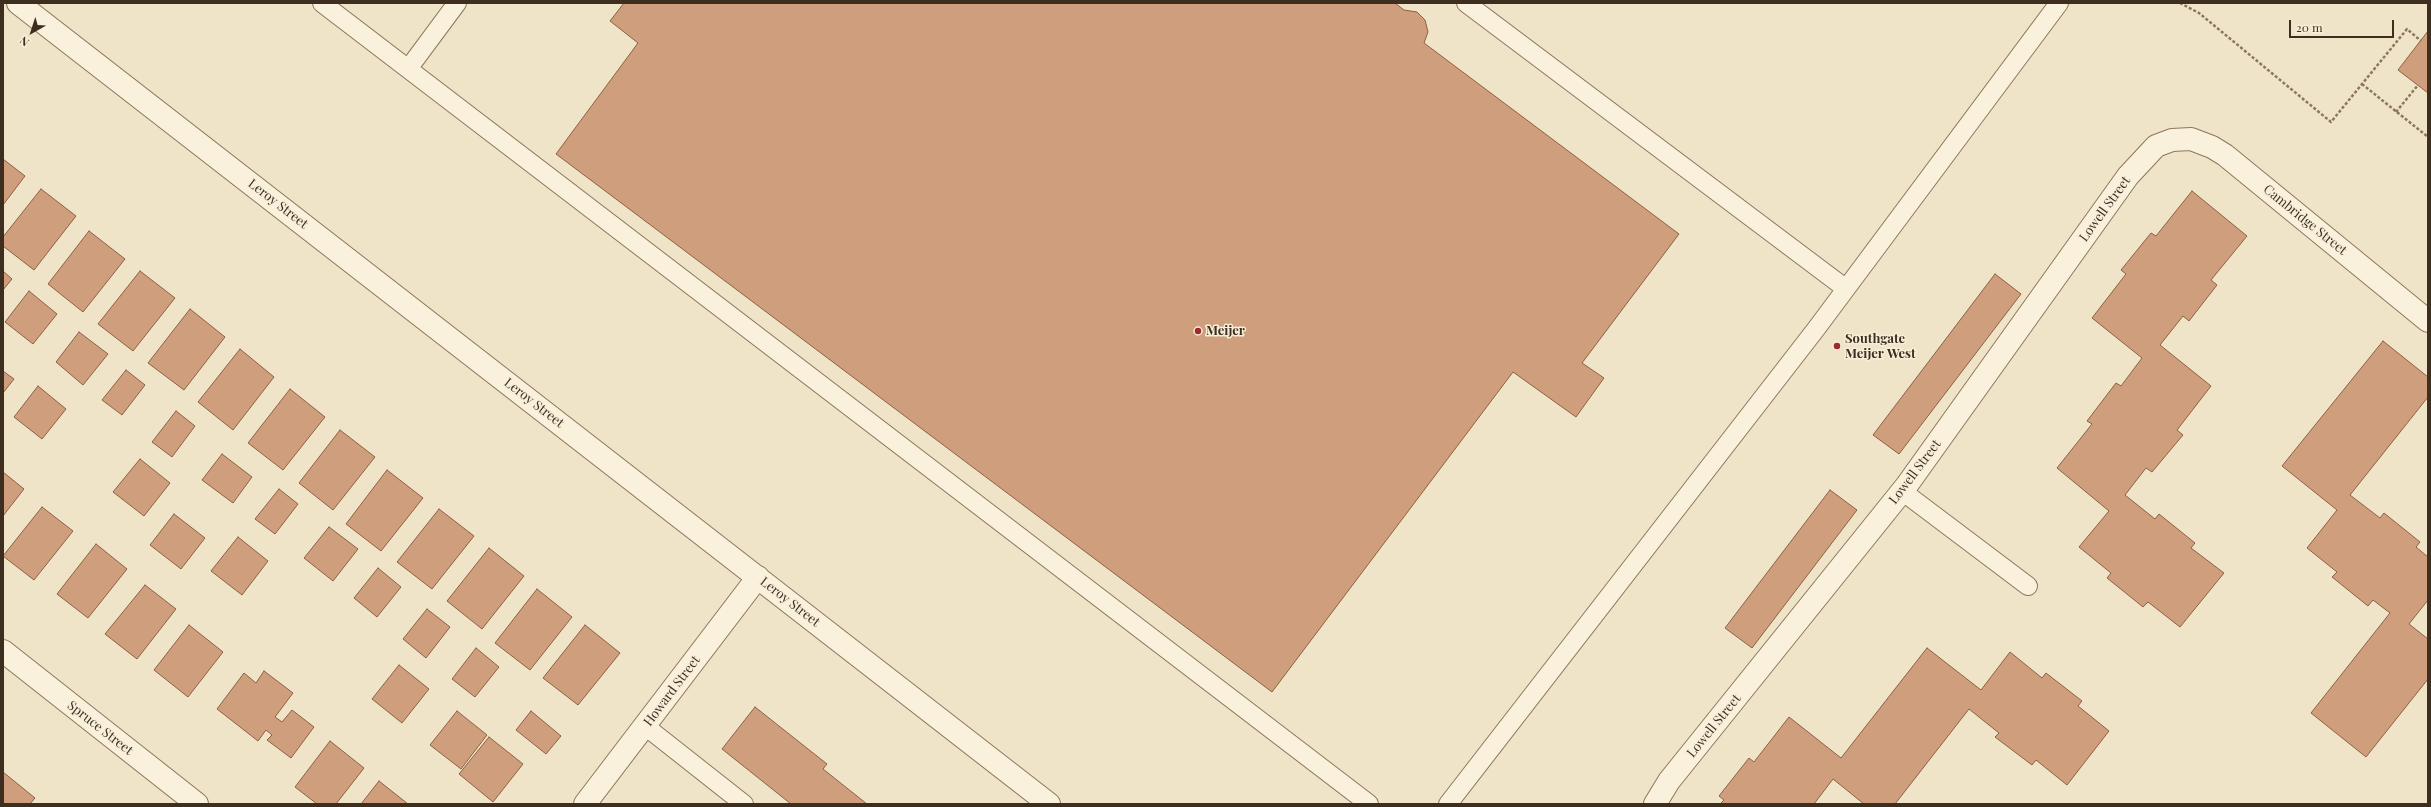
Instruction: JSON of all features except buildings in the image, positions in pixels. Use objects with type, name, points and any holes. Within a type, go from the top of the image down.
[{"type":"street","name":"Leroy Street","points":[[18,3],[1049,804]]},
{"type":"street","name":"Cambridge Street","points":[[2172,140],[2191,139],[2212,146],[2225,155],[2428,321]]},
{"type":"street","name":"Lowell Street","points":[[1654,804],[1668,781],[1902,491],[2128,176],[2156,146],[2172,140]]},
{"type":"street","name":"Howard Street","points":[[585,804],[758,577]]},
{"type":"street","name":"Spruce Street","points":[[3,651],[197,804]]},
{"type":"lane","points":[[322,3],[1369,804]]},
{"type":"lane","points":[[408,69],[457,3]]},
{"type":"lane","points":[[1466,3],[1845,288]]},
{"type":"lane","points":[[1448,804],[1812,335],[1845,288],[2059,3]]},
{"type":"lane","points":[[1902,491],[2028,586]]},
{"type":"lane","points":[[645,726],[744,804]]},
{"type":"path","points":[[2180,3],[2199,13],[2331,122],[2407,29],[2421,40]]},
{"type":"path","points":[[2362,84],[2428,137]]},
{"type":"path","points":[[2396,112],[2418,85]]},
{"type":"place","name":"Meijer","points":[[1198,331]]},
{"type":"place","name":"Southgate Meijer West","points":[[1837,346]]}]
